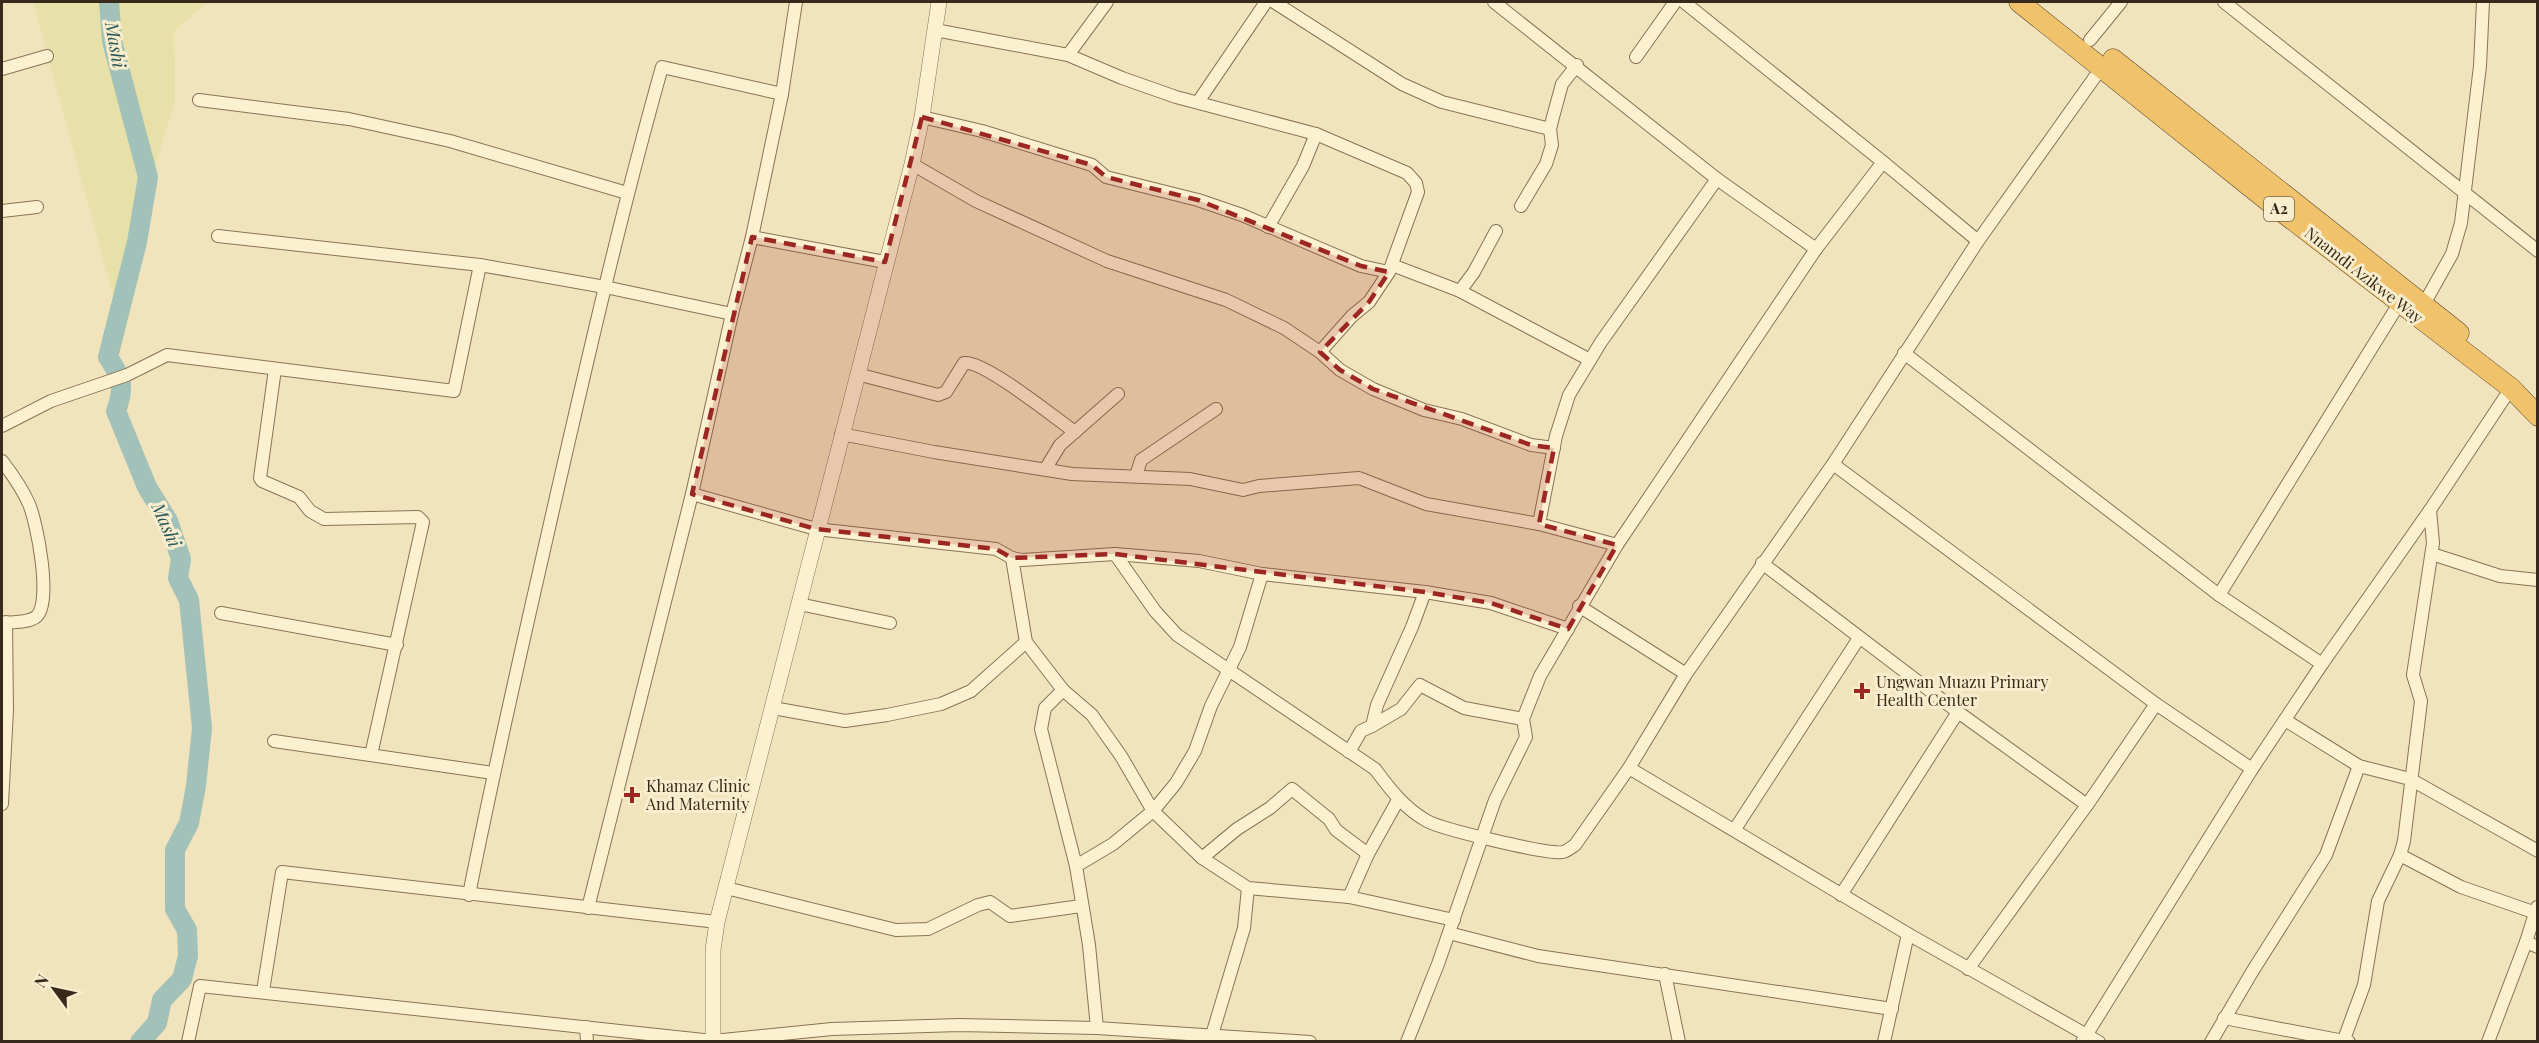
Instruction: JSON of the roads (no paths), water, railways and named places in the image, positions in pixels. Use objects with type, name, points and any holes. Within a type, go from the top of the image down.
[{"type":"highway","name":"Nnamdi Azikwe Way","points":[[2019,2],[2268,201],[2511,388],[2538,416]]},
{"type":"highway","name":"Nnamdi Azikwe Way","points":[[2041,2],[2424,304],[2538,398]]},
{"type":"street","points":[[588,908],[692,494],[732,314],[752,237],[782,94],[796,2]]},
{"type":"street","points":[[713,1041],[713,950],[717,922],[773,708],[816,529],[912,164],[939,2]]},
{"type":"street","points":[[1068,55],[1107,2]]},
{"type":"street","points":[[1198,102],[1266,2]]},
{"type":"street","points":[[1274,2],[1402,84],[1442,102],[1551,129]]},
{"type":"street","points":[[1494,2],[1577,65],[1717,179],[1816,249]]},
{"type":"street","points":[[1636,57],[1675,2]]},
{"type":"street","points":[[1684,2],[1978,241]]},
{"type":"street","points":[[2090,40],[2121,2]]},
{"type":"street","points":[[2224,2],[2535,245]]},
{"type":"street","points":[[2424,304],[2452,254],[2461,223],[2480,66],[2483,2]]},
{"type":"street","points":[[935,30],[1068,55],[1122,78],[1198,102],[1316,134],[1407,173],[1416,183],[1418,192],[1391,268],[1369,302],[1352,316],[1320,352]]},
{"type":"street","points":[[2,69],[47,56]]},
{"type":"street","points":[[1521,206],[1546,164],[1552,145],[1551,129],[1562,84],[1577,65]]},
{"type":"street","points":[[469,895],[493,773],[605,287],[627,194],[662,67],[782,94]]},
{"type":"street","points":[[1115,554],[1155,611],[1177,635],[1375,769],[1398,800],[1427,822],[1448,830],[1563,852],[1575,845],[1629,768],[1686,674],[1833,464],[1978,241],[2102,67]]},
{"type":"street","points":[[199,100],[350,119],[439,139],[627,194]]},
{"type":"street","points":[[921,117],[982,131],[1052,152],[1092,165],[1106,177],[1198,200],[1242,215],[1361,266],[1377,271],[1391,268],[1460,291],[1590,360]]},
{"type":"street","points":[[1268,227],[1303,166],[1316,134]]},
{"type":"street","points":[[1407,1041],[1454,920],[1467,877],[1499,792],[1526,737],[1523,719],[1540,676],[1617,544],[1816,249],[1883,162]]},
{"type":"street","points":[[912,164],[976,201],[1107,261],[1226,300],[1284,328],[1320,352],[1340,370],[1373,388],[1424,410],[1462,419],[1531,445],[1554,448]]},
{"type":"street","points":[[1539,524],[1554,448],[1569,395],[1590,360],[1717,179]]},
{"type":"street","points":[[2,211],[37,207]]},
{"type":"street","points":[[1460,291],[1474,272],[1496,231]]},
{"type":"street","points":[[218,236],[480,265],[605,287],[732,314]]},
{"type":"street","points":[[752,237],[885,262]]},
{"type":"street","points":[[2,426],[51,402],[127,375],[167,355],[454,391],[480,265]]},
{"type":"street","points":[[2219,595],[2400,302]]},
{"type":"street","points":[[1904,354],[2219,595],[2322,664]]},
{"type":"street","points":[[857,374],[938,395],[946,392],[964,363],[971,362],[1006,381],[1075,432]]},
{"type":"street","points":[[275,369],[260,478],[262,481],[299,497],[310,511],[324,519],[418,517],[423,522],[371,755]]},
{"type":"street","points":[[2084,1037],[2252,769],[2511,388]]},
{"type":"street","points":[[1046,468],[1060,446],[1118,394]]},
{"type":"street","points":[[1136,476],[1141,460],[1216,409]]},
{"type":"street","points":[[841,434],[934,452],[1095,477],[1136,476],[1190,479],[1243,490],[1259,486],[1359,478],[1426,504],[1539,524],[1617,544]]},
{"type":"street","points":[[2,461],[30,507],[45,583],[41,609],[37,616],[31,620],[4,623],[7,710],[2,804]]},
{"type":"street","points":[[1833,464],[2156,704],[2252,769]]},
{"type":"street","points":[[692,494],[816,529],[996,549],[1012,558],[1044,559],[1115,554],[1199,561],[1262,574],[1425,592],[1491,603],[1568,629]]},
{"type":"street","points":[[2224,1018],[2345,1041],[2364,986],[2378,901],[2400,855],[2404,841],[2421,701],[2413,675],[2432,554],[2430,510]]},
{"type":"street","points":[[2432,554],[2500,576],[2538,580]]},
{"type":"street","points":[[1012,558],[1026,642],[1063,690],[1092,716],[1121,756],[1153,811],[1202,858],[1248,888],[1349,897],[1454,920]]},
{"type":"street","points":[[1762,563],[1958,712],[2087,805]]},
{"type":"street","points":[[1076,866],[1113,844],[1153,811],[1176,783],[1195,752],[1210,706],[1229,670],[1248,624],[1262,574]]},
{"type":"street","points":[[1372,726],[1377,705],[1425,592]]},
{"type":"street","points":[[799,604],[890,623]]},
{"type":"street","points":[[1579,606],[1686,674]]},
{"type":"street","points":[[221,613],[397,645]]},
{"type":"street","points":[[1735,829],[1859,638]]},
{"type":"street","points":[[773,708],[845,721],[887,716],[941,704],[971,691],[1026,642]]},
{"type":"street","points":[[1349,752],[1362,731],[1401,709],[1420,685],[1464,708],[1523,719]]},
{"type":"street","points":[[1063,690],[1045,708],[1041,729],[1076,866],[1089,945],[1097,1028]]},
{"type":"street","points":[[1968,969],[2087,805],[2156,704]]},
{"type":"street","points":[[1841,895],[1958,712]]},
{"type":"street","points":[[2286,720],[2360,766],[2410,779],[2538,851]]},
{"type":"street","points":[[274,741],[493,773]]},
{"type":"street","points":[[2211,1041],[2326,855],[2360,766]]},
{"type":"street","points":[[1629,768],[2084,1037],[2099,1041]]},
{"type":"street","points":[[1202,858],[1292,789],[1329,819],[1336,830],[1368,854]]},
{"type":"street","points":[[1349,897],[1368,854],[1398,800]]},
{"type":"street","points":[[2400,855],[2461,887],[2537,909],[2532,945],[2488,1041]]},
{"type":"street","points":[[263,991],[282,872],[717,922]]},
{"type":"street","points":[[726,888],[896,930],[928,929],[978,904],[990,902],[1010,916],[1081,906]]},
{"type":"street","points":[[1212,1035],[1244,928],[1248,888]]},
{"type":"street","points":[[1449,933],[1538,956],[1892,1009]]},
{"type":"street","points":[[1884,1041],[1908,934]]},
{"type":"street","points":[[1665,974],[1679,1041]]},
{"type":"street","points":[[188,1041],[200,986],[713,1041],[844,1029],[959,1025],[1097,1028],[1310,1041]]},
{"type":"street","points":[[586,1027],[587,1041]]},
{"type":"waterway","name":"Mashi","points":[[109,2],[112,41],[148,177],[137,242],[108,357],[121,383],[121,395],[116,411],[147,487],[168,521],[181,559],[178,578],[189,600],[202,728],[196,786],[189,823],[175,850],[175,909],[187,930],[188,956],[182,979],[162,1000],[157,1023],[140,1042]]},
{"type":"place","name":"Ungwan Muazu Primary Health Center","points":[[1862,691]]},
{"type":"place","name":"Khamaz Clinic And Maternity","points":[[632,795]]}]
